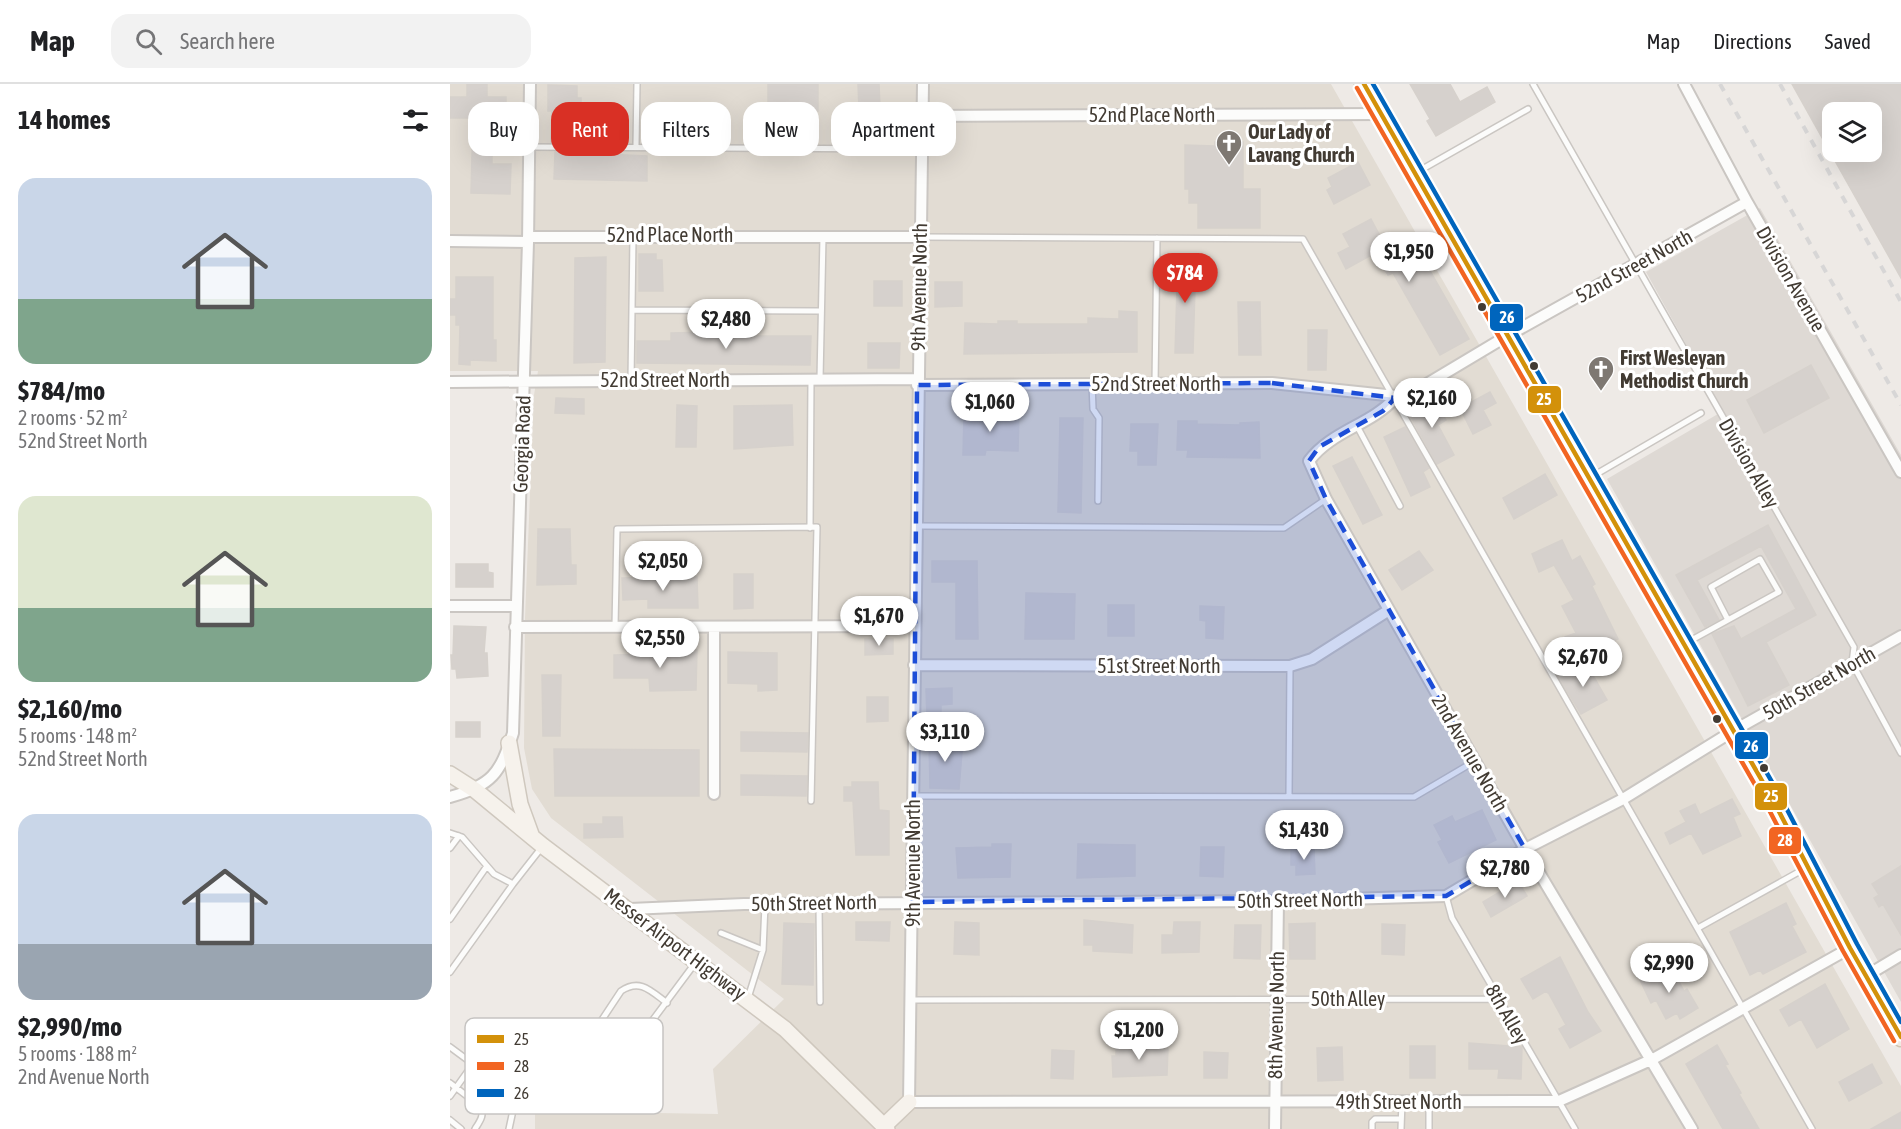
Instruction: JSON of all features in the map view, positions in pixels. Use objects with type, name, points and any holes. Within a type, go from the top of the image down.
[{"type":"main road","points":[[1364,84],[1734,731],[1850,948],[1901,1037]]},
{"type":"main road","points":[[509,743],[520,804],[538,841]]},
{"type":"main road","name":"Messer Airport Highway","points":[[450,774],[475,790],[538,841],[785,1029],[885,1127]]},
{"type":"main road","points":[[885,1127],[909,1102]]},
{"type":"street","name":"Georgia Road","points":[[530,84],[530,102]]},
{"type":"street","name":"9th Avenue North","points":[[922,102],[923,84]]},
{"type":"street","name":"Division Avenue","points":[[1684,84],[1747,202],[1901,472]]},
{"type":"street","name":"52nd Place North","points":[[956,116],[1382,114]]},
{"type":"street","name":"Georgia Road","points":[[475,790],[490,781],[504,761],[513,733],[530,156]]},
{"type":"street","name":"9th Avenue North","points":[[909,1102],[922,156]]},
{"type":"street","name":"52nd Street North","points":[[450,382],[816,379],[1092,384],[1272,383],[1395,398],[1405,397],[1507,336],[1747,202]]},
{"type":"street","name":"52nd Place North","points":[[450,241],[633,235],[920,237]]},
{"type":"street","name":"52nd Street North","points":[[1326,499],[1309,460],[1319,447],[1383,411],[1395,398]]},
{"type":"street","name":"2nd Avenue North","points":[[1326,499],[1525,849],[1653,1059],[1692,1129]]},
{"type":"street","points":[[450,606],[516,606]]},
{"type":"street","name":"51st Street North","points":[[914,664],[1290,666],[1312,659],[1389,610]]},
{"type":"street","points":[[515,627],[914,626]]},
{"type":"street","points":[[714,627],[714,794]]},
{"type":"street","name":"50th Street North","points":[[630,909],[765,904],[1278,901],[1446,896],[1525,849],[1623,799],[1734,731],[1901,636]]},
{"type":"street","points":[[450,797],[475,790]]},
{"type":"street","name":"8th Avenue North","points":[[1275,1129],[1278,901]]},
{"type":"street","name":"49th Street North","points":[[909,1102],[1559,1101],[1653,1059],[1850,948]]},
{"type":"street","points":[[1866,976],[1901,955]]},
{"type":"lane","points":[[636,146],[637,84]]},
{"type":"lane","name":"Division Alley","points":[[1533,84],[1854,647],[1852,663],[1901,753]]},
{"type":"lane","points":[[1415,173],[1528,109]]},
{"type":"lane","points":[[539,147],[831,148]]},
{"type":"lane","points":[[631,380],[633,235]]},
{"type":"lane","points":[[810,528],[823,235]]},
{"type":"lane","points":[[920,237],[1303,239],[1812,1129]]},
{"type":"lane","points":[[1155,384],[1157,238]]},
{"type":"lane","points":[[632,310],[821,311]]},
{"type":"lane","points":[[1092,384],[1093,409],[1099,418],[1098,501]]},
{"type":"lane","points":[[1588,478],[1701,413]]},
{"type":"lane","points":[[1357,426],[1400,506]]},
{"type":"lane","points":[[916,526],[1284,528],[1326,499]]},
{"type":"lane","points":[[615,627],[617,529],[817,527],[811,801]]},
{"type":"lane","points":[[1684,644],[1728,620],[1779,592],[1760,559],[1711,587],[1728,620]]},
{"type":"lane","points":[[1289,797],[1290,666]]},
{"type":"lane","points":[[913,796],[1414,797],[1475,762]]},
{"type":"lane","points":[[450,833],[459,836],[494,874],[513,884]]},
{"type":"lane","points":[[450,848],[459,836]]},
{"type":"lane","points":[[450,972],[513,884],[538,841]]},
{"type":"lane","points":[[450,919],[487,866]]},
{"type":"lane","points":[[1698,928],[1808,867]]},
{"type":"lane","name":"8th Alley","points":[[1446,896],[1452,918],[1575,1129]]},
{"type":"lane","points":[[747,1000],[763,950],[765,904]]},
{"type":"lane","points":[[819,904],[820,1002]]},
{"type":"lane","points":[[721,933],[763,950]]},
{"type":"lane","points":[[655,1018],[697,961]]},
{"type":"lane","points":[[603,1018],[621,991],[632,984],[642,985],[667,1003]]},
{"type":"lane","name":"50th Alley","points":[[911,1000],[1498,999]]},
{"type":"lane","points":[[450,1047],[465,1058]]},
{"type":"lane","points":[[450,1096],[465,1075]]},
{"type":"lane","points":[[450,1083],[465,1094]]},
{"type":"lane","points":[[1401,1129],[1402,1102]]},
{"type":"lane","points":[[1429,1102],[1429,1129]]},
{"type":"lane","points":[[474,1129],[482,1114]]},
{"type":"lane","points":[[509,1129],[512,1114]]},
{"type":"lane","points":[[1372,1129],[1372,1122],[1376,1119],[1401,1119]]},
{"type":"lane","points":[[450,1120],[461,1129]]},
{"type":"highlighted area","points":[[1272,383],[1395,398],[1383,411],[1319,447],[1309,461],[1326,499],[1525,849],[1446,896],[913,902],[917,385]]},
{"type":"shaded area","points":[[450,84],[1331,84],[1901,1086],[1901,1129],[535,1129],[535,1114],[718,1114],[713,1069],[784,999],[551,818],[532,789],[524,748],[525,618],[534,395],[538,371],[450,371]]},
{"type":"shaded area","points":[[1760,208],[1901,455],[1901,1002],[1607,479],[1723,411],[1646,272]]},
{"type":"building","points":[[467,84],[487,84],[487,97],[506,97],[506,102],[468,102],[468,118],[450,118],[450,97],[467,97]]},
{"type":"building","points":[[768,84],[818,84],[818,102],[768,102]]},
{"type":"building","points":[[858,84],[879,84],[880,102],[859,102]]},
{"type":"building","points":[[1410,84],[1450,84],[1460,102],[1487,87],[1495,102],[1436,136],[1427,121],[1430,119]]},
{"type":"building","points":[[1792,84],[1901,84],[1901,278],[1836,162],[1882,162],[1882,102],[1822,102],[1822,137]]},
{"type":"building","points":[[548,85],[577,86],[577,98],[581,98],[581,102],[551,102],[551,111],[548,111]]},
{"type":"building","name":"Our Lady of Lavang Church","points":[[1215,142],[1243,142],[1243,189],[1260,189],[1260,228],[1198,228],[1198,203],[1189,203],[1189,189],[1185,189],[1185,145],[1215,146]]},
{"type":"building","points":[[472,156],[492,156],[492,164],[511,164],[510,194],[471,193]]},
{"type":"building","points":[[555,156],[647,156],[647,181],[554,179]]},
{"type":"building","points":[[1358,162],[1370,185],[1334,204],[1327,190],[1332,187],[1328,178]]},
{"type":"building","points":[[1371,219],[1387,249],[1406,237],[1422,264],[1425,262],[1469,339],[1440,355],[1393,273],[1388,275],[1375,253],[1346,269],[1338,253],[1350,247],[1343,234]]},
{"type":"building","points":[[639,254],[656,254],[656,260],[662,260],[663,291],[639,291]]},
{"type":"building","points":[[1178,255],[1196,256],[1193,353],[1175,353]]},
{"type":"building","points":[[606,257],[605,362],[574,363],[575,258]]},
{"type":"building","points":[[456,277],[493,277],[493,340],[496,340],[496,361],[470,360],[470,365],[459,364],[460,325],[456,325],[456,315],[450,315],[450,299],[456,299]]},
{"type":"building","points":[[874,281],[902,281],[902,306],[874,306]]},
{"type":"building","points":[[935,282],[962,282],[962,306],[935,307]]},
{"type":"building","points":[[1238,302],[1260,302],[1261,355],[1239,355]]},
{"type":"building","points":[[1119,311],[1137,312],[1137,352],[964,354],[965,323],[998,324],[998,321],[1017,321],[1017,324],[1088,324],[1088,318],[1119,319]]},
{"type":"building","points":[[1308,330],[1327,330],[1326,370],[1308,370]]},
{"type":"building","points":[[722,332],[722,336],[811,336],[810,365],[637,363],[637,341],[671,341],[671,333]]},
{"type":"building","points":[[868,343],[900,343],[899,368],[868,368]]},
{"type":"building","points":[[1811,365],[1829,398],[1764,433],[1747,400]]},
{"type":"building","points":[[1490,392],[1496,403],[1483,410],[1491,425],[1473,434],[1460,408]]},
{"type":"building","points":[[556,398],[584,399],[584,414],[555,413]]},
{"type":"building","points":[[1434,398],[1446,420],[1438,425],[1454,455],[1437,464],[1408,412]]},
{"type":"building","points":[[677,405],[697,406],[696,447],[676,447]]},
{"type":"building","points":[[792,405],[793,445],[734,449],[734,406]]},
{"type":"building","points":[[964,414],[1019,415],[1018,451],[986,450],[985,455],[963,455]]},
{"type":"building","points":[[1060,418],[1083,418],[1081,513],[1058,512]]},
{"type":"building","points":[[1178,421],[1240,425],[1240,423],[1259,422],[1260,458],[1187,457],[1188,450],[1177,450]]},
{"type":"building","points":[[1131,424],[1158,424],[1156,465],[1138,465],[1138,451],[1130,451]]},
{"type":"building","points":[[1405,427],[1429,468],[1423,472],[1430,487],[1411,496],[1384,437]]},
{"type":"building","points":[[1352,457],[1382,515],[1363,524],[1333,466]]},
{"type":"building","points":[[1545,474],[1557,495],[1514,519],[1503,498]]},
{"type":"building","points":[[1768,525],[1816,615],[1766,642],[1789,685],[1748,706],[1712,634],[1734,626],[1741,639],[1796,609],[1761,546],[1697,580],[1719,620],[1705,627],[1676,575]]},
{"type":"building","points":[[538,529],[570,529],[571,565],[576,565],[576,584],[537,585]]},
{"type":"building","points":[[1562,540],[1572,561],[1580,556],[1595,584],[1592,586],[1618,639],[1575,659],[1565,637],[1576,633],[1562,606],[1574,600],[1554,565],[1539,572],[1532,554]]},
{"type":"building","points":[[1419,551],[1433,570],[1402,590],[1389,570]]},
{"type":"building","points":[[932,561],[977,561],[978,639],[956,639],[956,582],[932,582]]},
{"type":"building","points":[[456,564],[488,564],[488,572],[493,573],[493,587],[456,587]]},
{"type":"building","points":[[734,574],[753,574],[753,608],[734,609]]},
{"type":"building","points":[[697,577],[698,608],[648,608],[648,599],[623,600],[622,578]]},
{"type":"building","points":[[1026,593],[1075,594],[1074,639],[1025,639]]},
{"type":"building","points":[[1108,605],[1134,605],[1134,636],[1108,636]]},
{"type":"building","points":[[1200,606],[1224,607],[1223,639],[1206,638],[1206,621],[1200,620]]},
{"type":"building","points":[[454,626],[486,627],[484,653],[487,653],[488,676],[457,678],[456,669],[452,669],[451,655],[453,655]]},
{"type":"building","points":[[865,639],[893,639],[893,654],[865,655]]},
{"type":"building","points":[[649,650],[697,650],[696,690],[650,691],[649,678],[614,678],[614,655],[649,654]]},
{"type":"building","points":[[728,652],[777,653],[777,690],[758,691],[758,684],[728,683]]},
{"type":"building","points":[[1585,661],[1607,700],[1581,714],[1558,676]]},
{"type":"building","points":[[542,675],[561,675],[560,736],[543,736]]},
{"type":"building","points":[[952,688],[952,704],[941,705],[941,719],[927,719],[926,689]]},
{"type":"building","points":[[867,697],[888,697],[888,721],[867,722]]},
{"type":"building","points":[[456,722],[480,722],[480,737],[456,737]]},
{"type":"building","points":[[741,732],[808,733],[807,752],[741,751]]},
{"type":"building","points":[[929,739],[963,740],[959,789],[930,788]]},
{"type":"building","points":[[554,749],[699,750],[699,796],[555,796]]},
{"type":"building","points":[[741,775],[807,776],[806,796],[741,795]]},
{"type":"building","points":[[852,782],[878,782],[879,810],[889,811],[889,855],[856,855],[853,801],[844,801],[844,787],[852,787]]},
{"type":"building","points":[[1732,799],[1740,814],[1733,817],[1741,836],[1703,854],[1691,833],[1670,844],[1665,833],[1686,822],[1680,811],[1695,804],[1700,815]]},
{"type":"building","points":[[1482,810],[1496,840],[1449,863],[1438,842],[1442,840],[1434,825],[1452,816],[1455,822]]},
{"type":"building","points":[[603,817],[622,817],[623,837],[584,838],[584,824],[603,824]]},
{"type":"building","points":[[992,844],[1011,844],[1010,877],[958,878],[956,848],[992,847]]},
{"type":"building","points":[[1078,844],[1135,845],[1135,876],[1077,878]]},
{"type":"building","points":[[1201,847],[1224,847],[1223,877],[1200,876]]},
{"type":"building","points":[[1314,849],[1315,874],[1296,875],[1296,865],[1291,865],[1291,850]]},
{"type":"building","points":[[1901,866],[1901,935],[1883,904],[1879,907],[1874,898],[1879,895],[1872,884]]},
{"type":"building","points":[[1518,881],[1527,896],[1491,917],[1483,902]]},
{"type":"building","points":[[1786,903],[1796,924],[1792,926],[1806,952],[1763,974],[1760,970],[1750,975],[1730,932]]},
{"type":"building","points":[[1084,920],[1133,925],[1132,953],[1093,951],[1093,945],[1084,945]]},
{"type":"building","points":[[856,922],[890,922],[889,941],[856,940]]},
{"type":"building","points":[[955,922],[979,923],[979,955],[954,954]]},
{"type":"building","points":[[1174,922],[1200,922],[1199,952],[1162,953],[1162,935],[1173,935]]},
{"type":"building","points":[[784,923],[814,924],[813,985],[782,984]]},
{"type":"building","points":[[1315,923],[1315,959],[1290,959],[1289,924]]},
{"type":"building","points":[[1382,924],[1405,925],[1404,955],[1382,954]]},
{"type":"building","points":[[1235,925],[1261,925],[1260,959],[1234,958]]},
{"type":"building","points":[[1560,957],[1588,1012],[1601,1031],[1570,1048],[1559,1029],[1566,1025],[1549,994],[1546,991],[1533,999],[1521,979]]},
{"type":"building","points":[[1665,967],[1670,977],[1675,974],[1684,991],[1687,989],[1698,1008],[1680,1019],[1677,1013],[1666,1019],[1656,1000],[1651,1003],[1640,980]]},
{"type":"building","points":[[1825,984],[1849,1029],[1817,1048],[1801,1019],[1789,1026],[1780,1010]]},
{"type":"building","points":[[1116,1042],[1136,1042],[1136,1048],[1168,1049],[1167,1075],[1113,1077],[1112,1056],[1116,1056]]},
{"type":"building","points":[[1469,1043],[1522,1047],[1521,1079],[1498,1078],[1499,1069],[1469,1069]]},
{"type":"building","points":[[1717,1045],[1728,1064],[1725,1065],[1741,1093],[1739,1094],[1759,1129],[1723,1129],[1686,1064]]},
{"type":"building","points":[[1410,1046],[1435,1046],[1435,1078],[1410,1078]]},
{"type":"building","points":[[1342,1047],[1343,1080],[1318,1081],[1317,1048]]},
{"type":"building","points":[[1052,1050],[1074,1051],[1073,1079],[1051,1078]]},
{"type":"building","points":[[1204,1052],[1228,1053],[1227,1078],[1204,1078]]},
{"type":"building","points":[[1872,1064],[1882,1083],[1849,1101],[1839,1082]]},
{"type":"building","points":[[1901,1112],[1901,1129],[1871,1129]]},
{"type":"railway","points":[[1720,84],[1901,405]]},
{"type":"railway","points":[[1780,84],[1901,302]]},
{"type":"transit line","name":"25","points":[[1364,84],[1773,800],[1850,948],[1901,1037]]},
{"type":"transit line","name":"26","points":[[1373,84],[1780,796],[1857,944],[1901,1022]]},
{"type":"transit line","name":"28","points":[[1357,88],[1766,804],[1843,951],[1894,1041]]},
{"type":"place","name":"Our Lady of Lavang Church","points":[[1229,166]]},
{"type":"place","name":"First Wesleyan Methodist Church","points":[[1601,392]]}]
